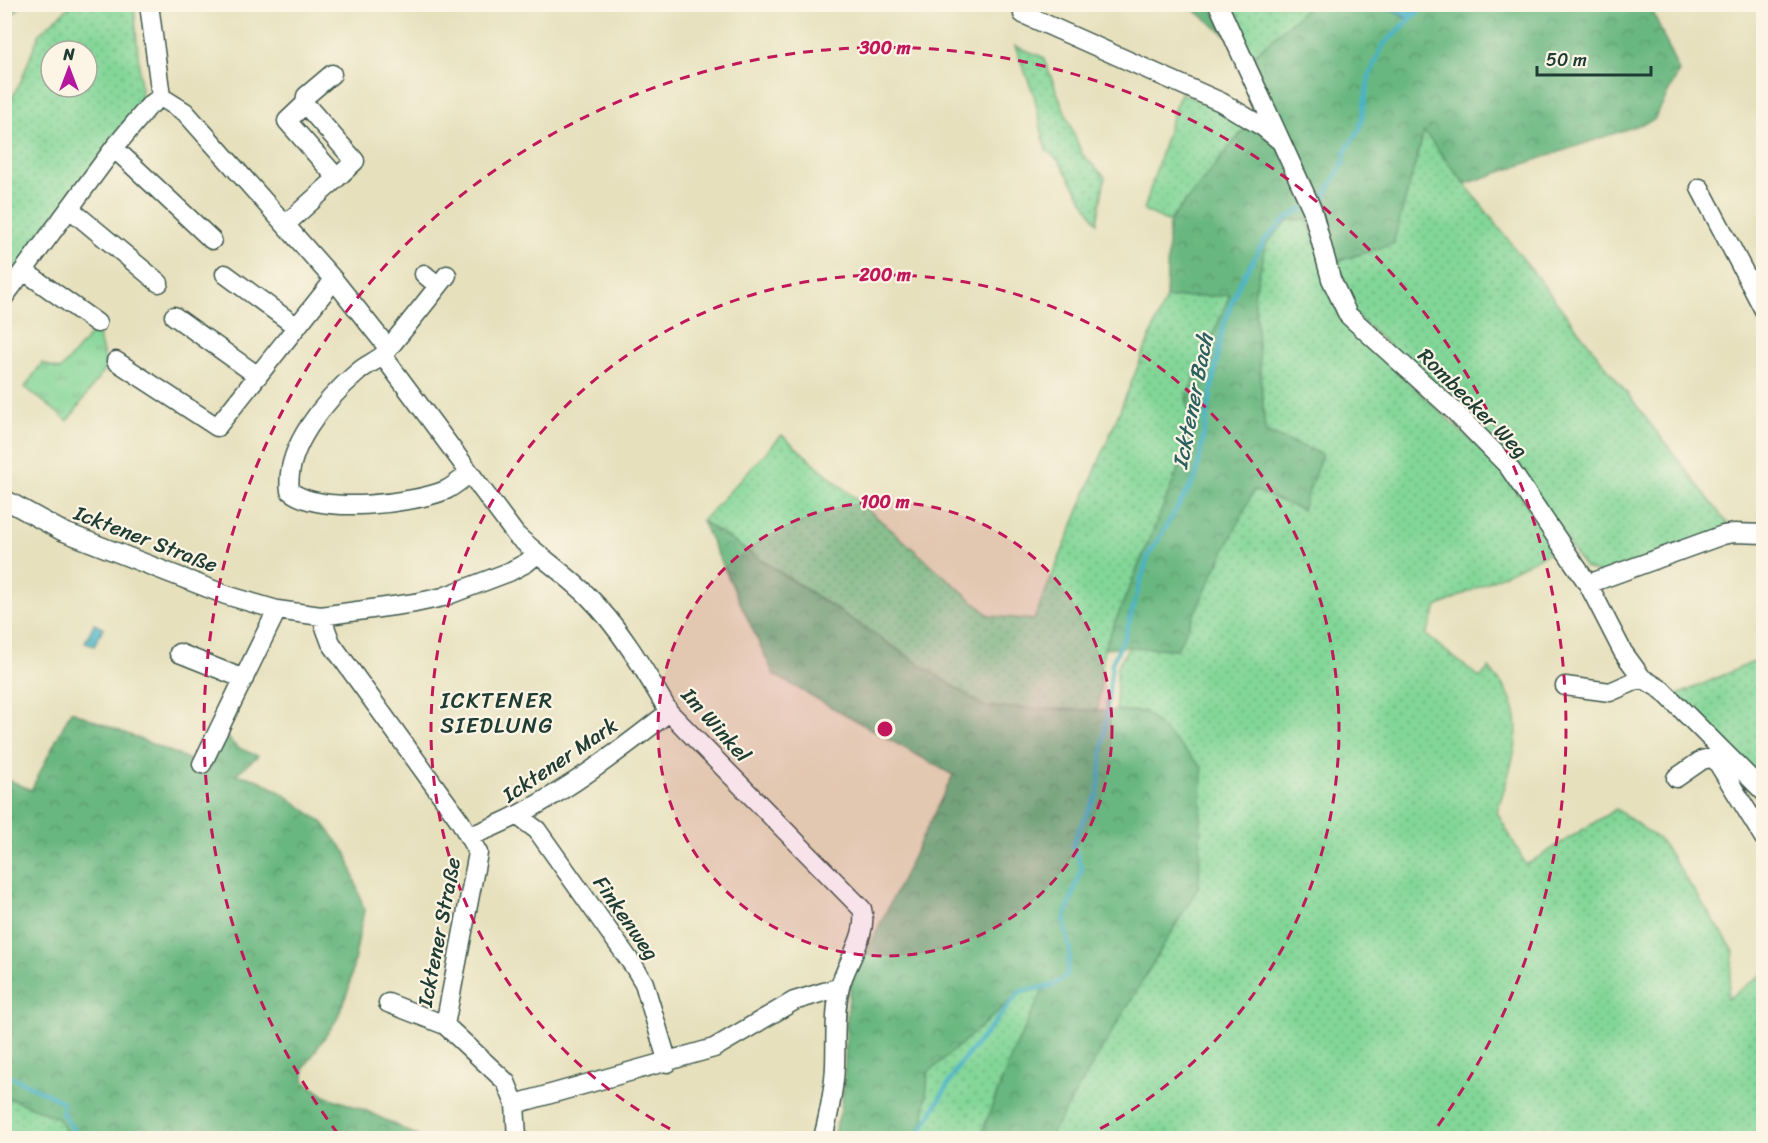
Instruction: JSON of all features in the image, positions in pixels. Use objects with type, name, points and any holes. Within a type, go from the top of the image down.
[{"type":"street","points":[[4,297],[114,148],[149,106],[160,97],[149,4]]},
{"type":"street","name":"Rombecker Weg","points":[[1218,4],[1312,209],[1331,279],[1348,315],[1453,410],[1508,466],[1588,584],[1623,652],[1642,678],[1662,690],[1764,792]]},
{"type":"street","points":[[1023,14],[1221,102],[1263,127],[1283,144]]},
{"type":"street","points":[[332,74],[306,96],[305,104],[286,121],[337,178]]},
{"type":"street","name":"Im Winkel","points":[[160,97],[185,112],[334,280],[470,474],[516,535],[588,596],[649,675],[669,711],[862,909],[864,919],[862,932],[840,987],[836,1016],[832,1103],[823,1138]]},
{"type":"street","points":[[285,225],[355,161],[305,104]]},
{"type":"street","points":[[114,148],[212,240]]},
{"type":"street","points":[[1700,188],[1764,310]]},
{"type":"street","points":[[70,209],[159,283]]},
{"type":"street","points":[[24,271],[97,323]]},
{"type":"street","points":[[225,274],[297,327]]},
{"type":"street","points":[[437,278],[385,352],[367,364],[334,395],[305,433],[295,453],[288,480],[290,491],[299,498],[327,503],[374,505],[430,495],[448,489],[470,474]]},
{"type":"street","points":[[116,361],[217,427],[334,280]]},
{"type":"street","points":[[174,315],[258,376]]},
{"type":"street","name":"Icktener Straße","points":[[4,499],[62,531],[226,595],[277,610],[321,616],[331,643],[470,836],[478,853],[445,1025]]},
{"type":"street","points":[[1588,584],[1723,535],[1734,532],[1764,534]]},
{"type":"street","points":[[321,616],[443,597],[509,572],[537,554]]},
{"type":"street","points":[[202,764],[277,610]]},
{"type":"street","points":[[179,653],[244,679]]},
{"type":"street","points":[[1566,686],[1610,692],[1642,678]]},
{"type":"street","name":"Icktener Mark","points":[[470,836],[518,816],[579,779],[669,711]]},
{"type":"street","points":[[1676,778],[1702,760],[1714,757],[1764,838]]},
{"type":"street","name":"Finkenweg","points":[[518,816],[537,830],[635,968],[644,983],[668,1063]]},
{"type":"street","points":[[515,1104],[668,1063],[724,1044],[794,1001],[840,987]]},
{"type":"street","name":"Icktener Straße","points":[[388,1003],[445,1025],[506,1082],[515,1104],[517,1138]]},
{"type":"green space","points":[[5,4],[22,5],[5,22]]},
{"type":"green space","points":[[71,5],[134,5],[142,102],[5,287],[5,275],[16,271],[5,241],[5,111],[21,81],[39,34]]},
{"type":"green space","points":[[1188,5],[1212,5],[1226,35]]},
{"type":"green space","points":[[1226,5],[1310,5],[1251,58]]},
{"type":"green space","points":[[1310,5],[1650,5],[1679,72],[1654,120],[1465,184],[1424,132],[1393,244],[1334,262],[1308,220],[1288,220],[1267,243],[1254,294],[1265,432],[1322,454],[1302,510],[1254,490],[1177,649],[1129,647],[1104,649],[1194,432],[1186,398],[1230,295],[1166,298],[1169,222],[1270,98],[1251,58]]},
{"type":"green space","points":[[1015,46],[1043,57],[1082,154],[1105,177],[1097,223],[1059,161],[1046,150],[1034,95]]},
{"type":"green space","points":[[1181,93],[1219,110],[1246,127],[1169,222],[1144,210]]},
{"type":"green space","points":[[1424,131],[1731,528],[1601,574],[1584,567],[1510,458],[1351,311],[1334,263],[1393,243]]},
{"type":"green space","points":[[1288,220],[1308,220],[1341,319],[1500,468],[1559,548],[1437,607],[1426,635],[1480,678],[1489,668],[1506,690],[1513,705],[1517,735],[1515,751],[1497,812],[1526,865],[1616,809],[1661,841],[1734,951],[1727,999],[1763,974],[1763,1138],[1049,1138],[1075,1092],[1145,712],[1116,710],[1117,667],[1129,647],[1177,649],[1254,490],[1322,454],[1265,432],[1254,294],[1266,244]]},
{"type":"green space","points":[[1231,295],[1186,398],[1194,432],[1104,649],[1098,710],[985,707],[702,521],[782,435],[990,616],[1034,620],[1166,298]]},
{"type":"green space","points":[[96,328],[107,366],[68,421],[25,387],[42,363],[60,370]]},
{"type":"green space","points":[[702,521],[985,707],[1145,712],[1202,767],[1199,886],[1049,1138],[980,1138],[1013,1052],[1044,989],[1019,993],[928,1073],[922,1138],[832,1138],[840,1115],[843,1092],[851,983],[953,775],[774,675]]},
{"type":"green space","points":[[1763,658],[1763,785],[1675,696]]},
{"type":"green space","points":[[71,711],[208,767],[225,730],[234,744],[258,756],[236,774],[259,780],[285,795],[323,823],[347,854],[364,910],[349,988],[337,1019],[304,1068],[304,1081],[325,1096],[367,1111],[419,1138],[70,1138],[58,1118],[5,1096],[4,778],[31,790]]},
{"type":"green space","points":[[1045,989],[1013,1052],[980,1138],[922,1138],[928,1073],[1019,993]]},
{"type":"green space","points":[[4,1096],[58,1118],[70,1138],[5,1138]]},
{"type":"water","points":[[1392,4],[1426,5],[1409,20],[1393,10]]},
{"type":"water","points":[[94,624],[103,628],[94,646],[85,642]]},
{"type":"waterway","name":"Icktener Bach","points":[[1321,203],[1343,164],[1346,150],[1360,129],[1369,77],[1383,45],[1426,4]]},
{"type":"waterway","name":"Icktener Bach","points":[[917,1138],[960,1064],[1021,991],[1052,986],[1067,976],[1070,949],[1064,920],[1082,868],[1073,846],[1078,831],[1098,793],[1112,663],[1125,636],[1148,556],[1196,477],[1223,327],[1238,286],[1264,241],[1287,218],[1303,209]]},
{"type":"waterway","name":"Icktener Bach","points":[[4,1073],[63,1102],[62,1113],[79,1138]]},
{"type":"waterway","name":"Icktener Bach","points":[[110,1138],[111,1136],[118,1138]]},
{"type":"district","name":"ICKTENER SIEDLUNG","points":[[497,712]]}]
